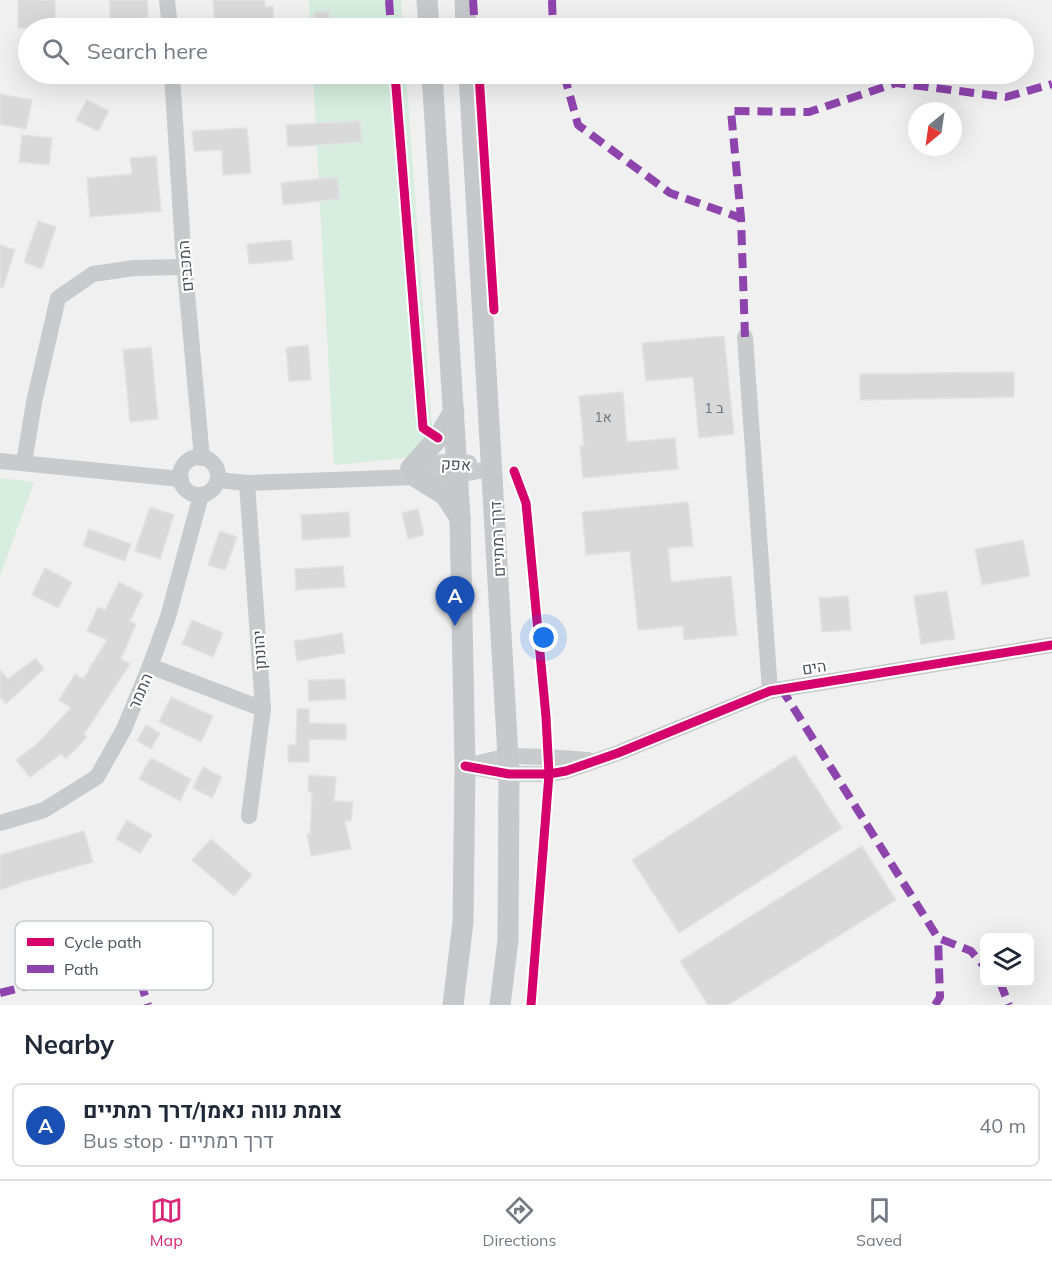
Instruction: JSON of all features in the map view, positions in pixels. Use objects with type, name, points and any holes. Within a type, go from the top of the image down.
[{"type":"main road","points":[[427,0],[428,18]]},
{"type":"main road","points":[[465,0],[466,18]]},
{"type":"main road","points":[[433,84],[460,518],[465,766],[463,922],[453,1005]]},
{"type":"main road","name":"דרך רמתיים","points":[[470,84],[508,765],[508,940],[500,1005]]},
{"type":"main road","points":[[454,411],[414,472],[445,495],[460,518]]},
{"type":"street","points":[[167,0],[169,18]]},
{"type":"street","name":"המכבים","points":[[173,84],[185,267],[202,458]]},
{"type":"street","points":[[24,463],[34,402],[58,298],[93,274],[134,268],[185,267]]},
{"type":"street","points":[[745,337],[770,691]]},
{"type":"street","points":[[202,458],[208,459],[216,468],[218,480],[212,490],[201,495],[190,493],[185,489],[180,474],[186,463],[202,458]]},
{"type":"street","points":[[0,461],[181,479]]},
{"type":"street","name":"אפק","points":[[218,480],[247,483],[385,477],[458,468],[493,468]]},
{"type":"street","name":"יהונתן","points":[[247,483],[263,709],[249,816]]},
{"type":"street","name":"התמר","points":[[0,822],[44,810],[97,777],[124,729],[150,666],[168,617],[201,495]]},
{"type":"street","name":"הים","points":[[465,766],[508,765],[548,757],[591,760],[618,753],[770,691],[1052,645]]},
{"type":"street","points":[[150,666],[263,709]]},
{"type":"green space","points":[[309,0],[401,0],[402,18],[310,18]]},
{"type":"green space","points":[[314,84],[407,84],[434,455],[334,465]]},
{"type":"green space","points":[[0,478],[34,482],[0,576]]},
{"type":"building","points":[[18,0],[55,0],[55,18],[18,18]]},
{"type":"building","points":[[110,0],[147,0],[148,18],[110,18]]},
{"type":"building","points":[[213,0],[265,0],[265,7],[273,6],[274,18],[214,18]]},
{"type":"building","points":[[329,11],[329,18],[314,18],[314,12]]},
{"type":"building","points":[[0,94],[32,100],[26,129],[0,124]]},
{"type":"building","points":[[87,100],[109,111],[98,131],[76,120]]},
{"type":"building","points":[[360,121],[362,142],[288,147],[286,125]]},
{"type":"building","points":[[247,128],[251,173],[223,175],[222,150],[194,151],[192,131]]},
{"type":"building","points":[[22,135],[52,138],[49,165],[19,162]]},
{"type":"building","points":[[156,156],[161,211],[90,217],[87,178],[132,174],[130,158]]},
{"type":"building","points":[[337,177],[340,199],[283,205],[281,183]]},
{"type":"building","points":[[38,221],[56,227],[42,269],[24,262]]},
{"type":"building","points":[[291,240],[293,260],[249,264],[247,244]]},
{"type":"building","points":[[0,245],[15,250],[3,288],[0,288]]},
{"type":"building","points":[[724,336],[734,434],[699,438],[693,377],[646,381],[642,343]]},
{"type":"building","points":[[308,345],[311,380],[289,381],[286,348]]},
{"type":"building","points":[[151,347],[158,419],[130,422],[123,350]]},
{"type":"building","points":[[1014,372],[1014,397],[860,400],[860,374]]},
{"type":"building","points":[[623,392],[627,442],[675,438],[678,469],[583,478],[580,446],[584,446],[579,396]]},
{"type":"building","points":[[688,502],[693,546],[668,548],[671,582],[731,576],[737,635],[684,640],[683,626],[638,630],[630,551],[586,555],[582,512]]},
{"type":"building","points":[[150,507],[174,515],[160,559],[135,551]]},
{"type":"building","points":[[418,509],[424,535],[408,539],[402,513]]},
{"type":"building","points":[[349,512],[350,537],[302,540],[301,515]]},
{"type":"building","points":[[89,529],[131,544],[125,561],[83,546]]},
{"type":"building","points":[[220,531],[237,537],[225,570],[208,565]]},
{"type":"building","points":[[1023,540],[1030,576],[982,585],[975,549]]},
{"type":"building","points":[[343,566],[345,587],[296,590],[295,569]]},
{"type":"building","points":[[45,568],[72,582],[58,608],[32,595]]},
{"type":"building","points":[[119,582],[143,594],[130,621],[136,624],[121,659],[130,664],[84,734],[87,737],[66,759],[61,754],[30,777],[16,760],[36,745],[71,708],[59,700],[75,674],[83,679],[107,640],[87,631],[98,607],[105,610]]},
{"type":"building","points":[[947,591],[955,639],[921,644],[914,596]]},
{"type":"building","points":[[848,596],[851,630],[822,632],[819,598]]},
{"type":"building","points":[[192,620],[223,633],[213,657],[182,644]]},
{"type":"building","points":[[342,633],[345,653],[297,661],[294,641]]},
{"type":"building","points":[[36,658],[44,669],[6,704],[0,697],[0,670],[8,679]]},
{"type":"building","points":[[345,679],[346,699],[309,701],[308,680]]},
{"type":"building","points":[[171,697],[213,716],[201,742],[159,722]]},
{"type":"building","points":[[297,709],[309,709],[309,723],[346,724],[346,740],[309,739],[309,762],[288,762],[288,745],[296,745]]},
{"type":"building","points":[[146,725],[160,733],[151,749],[137,741]]},
{"type":"building","points":[[795,755],[842,828],[679,933],[632,860]]},
{"type":"building","points":[[151,758],[191,779],[180,801],[139,779]]},
{"type":"building","points":[[203,767],[222,777],[212,798],[193,788]]},
{"type":"building","points":[[309,775],[336,777],[334,801],[353,802],[351,821],[345,821],[351,849],[311,856],[307,834],[310,834],[312,792],[308,792]]},
{"type":"building","points":[[127,820],[152,835],[140,853],[116,839]]},
{"type":"building","points":[[84,831],[93,862],[0,890],[0,855]]},
{"type":"building","points":[[211,839],[252,875],[234,896],[192,860]]},
{"type":"building","points":[[862,846],[896,900],[728,1005],[708,1005],[680,961]]},
{"type":"marked path","points":[[389,0],[390,18]]},
{"type":"marked path","points":[[473,0],[474,18]]},
{"type":"marked path","points":[[552,0],[553,18]]},
{"type":"marked path","points":[[567,84],[578,125],[670,193],[741,218]]},
{"type":"marked path","points":[[745,337],[741,218],[731,111],[809,112],[893,84]]},
{"type":"marked path","points":[[904,84],[1006,97],[1052,84]]},
{"type":"marked path","points":[[781,688],[938,938],[971,951],[980,961]]},
{"type":"marked path","points":[[935,1005],[940,997],[938,938]]},
{"type":"marked path","points":[[1002,987],[1009,1005]]},
{"type":"marked path","points":[[0,993],[15,989]]},
{"type":"marked path","points":[[143,990],[148,1005]]},
{"type":"cycle path","points":[[396,84],[423,428],[438,438]]},
{"type":"cycle path","points":[[480,84],[494,310]]},
{"type":"cycle path","points":[[514,471],[526,503],[546,717],[549,774],[531,1005]]},
{"type":"cycle path","points":[[465,766],[509,774],[549,774],[566,771],[618,753],[770,691],[1052,645]]},
{"type":"place","name":"צומת נווה נאמן/דרך רמתיים","points":[[455,626]]}]
